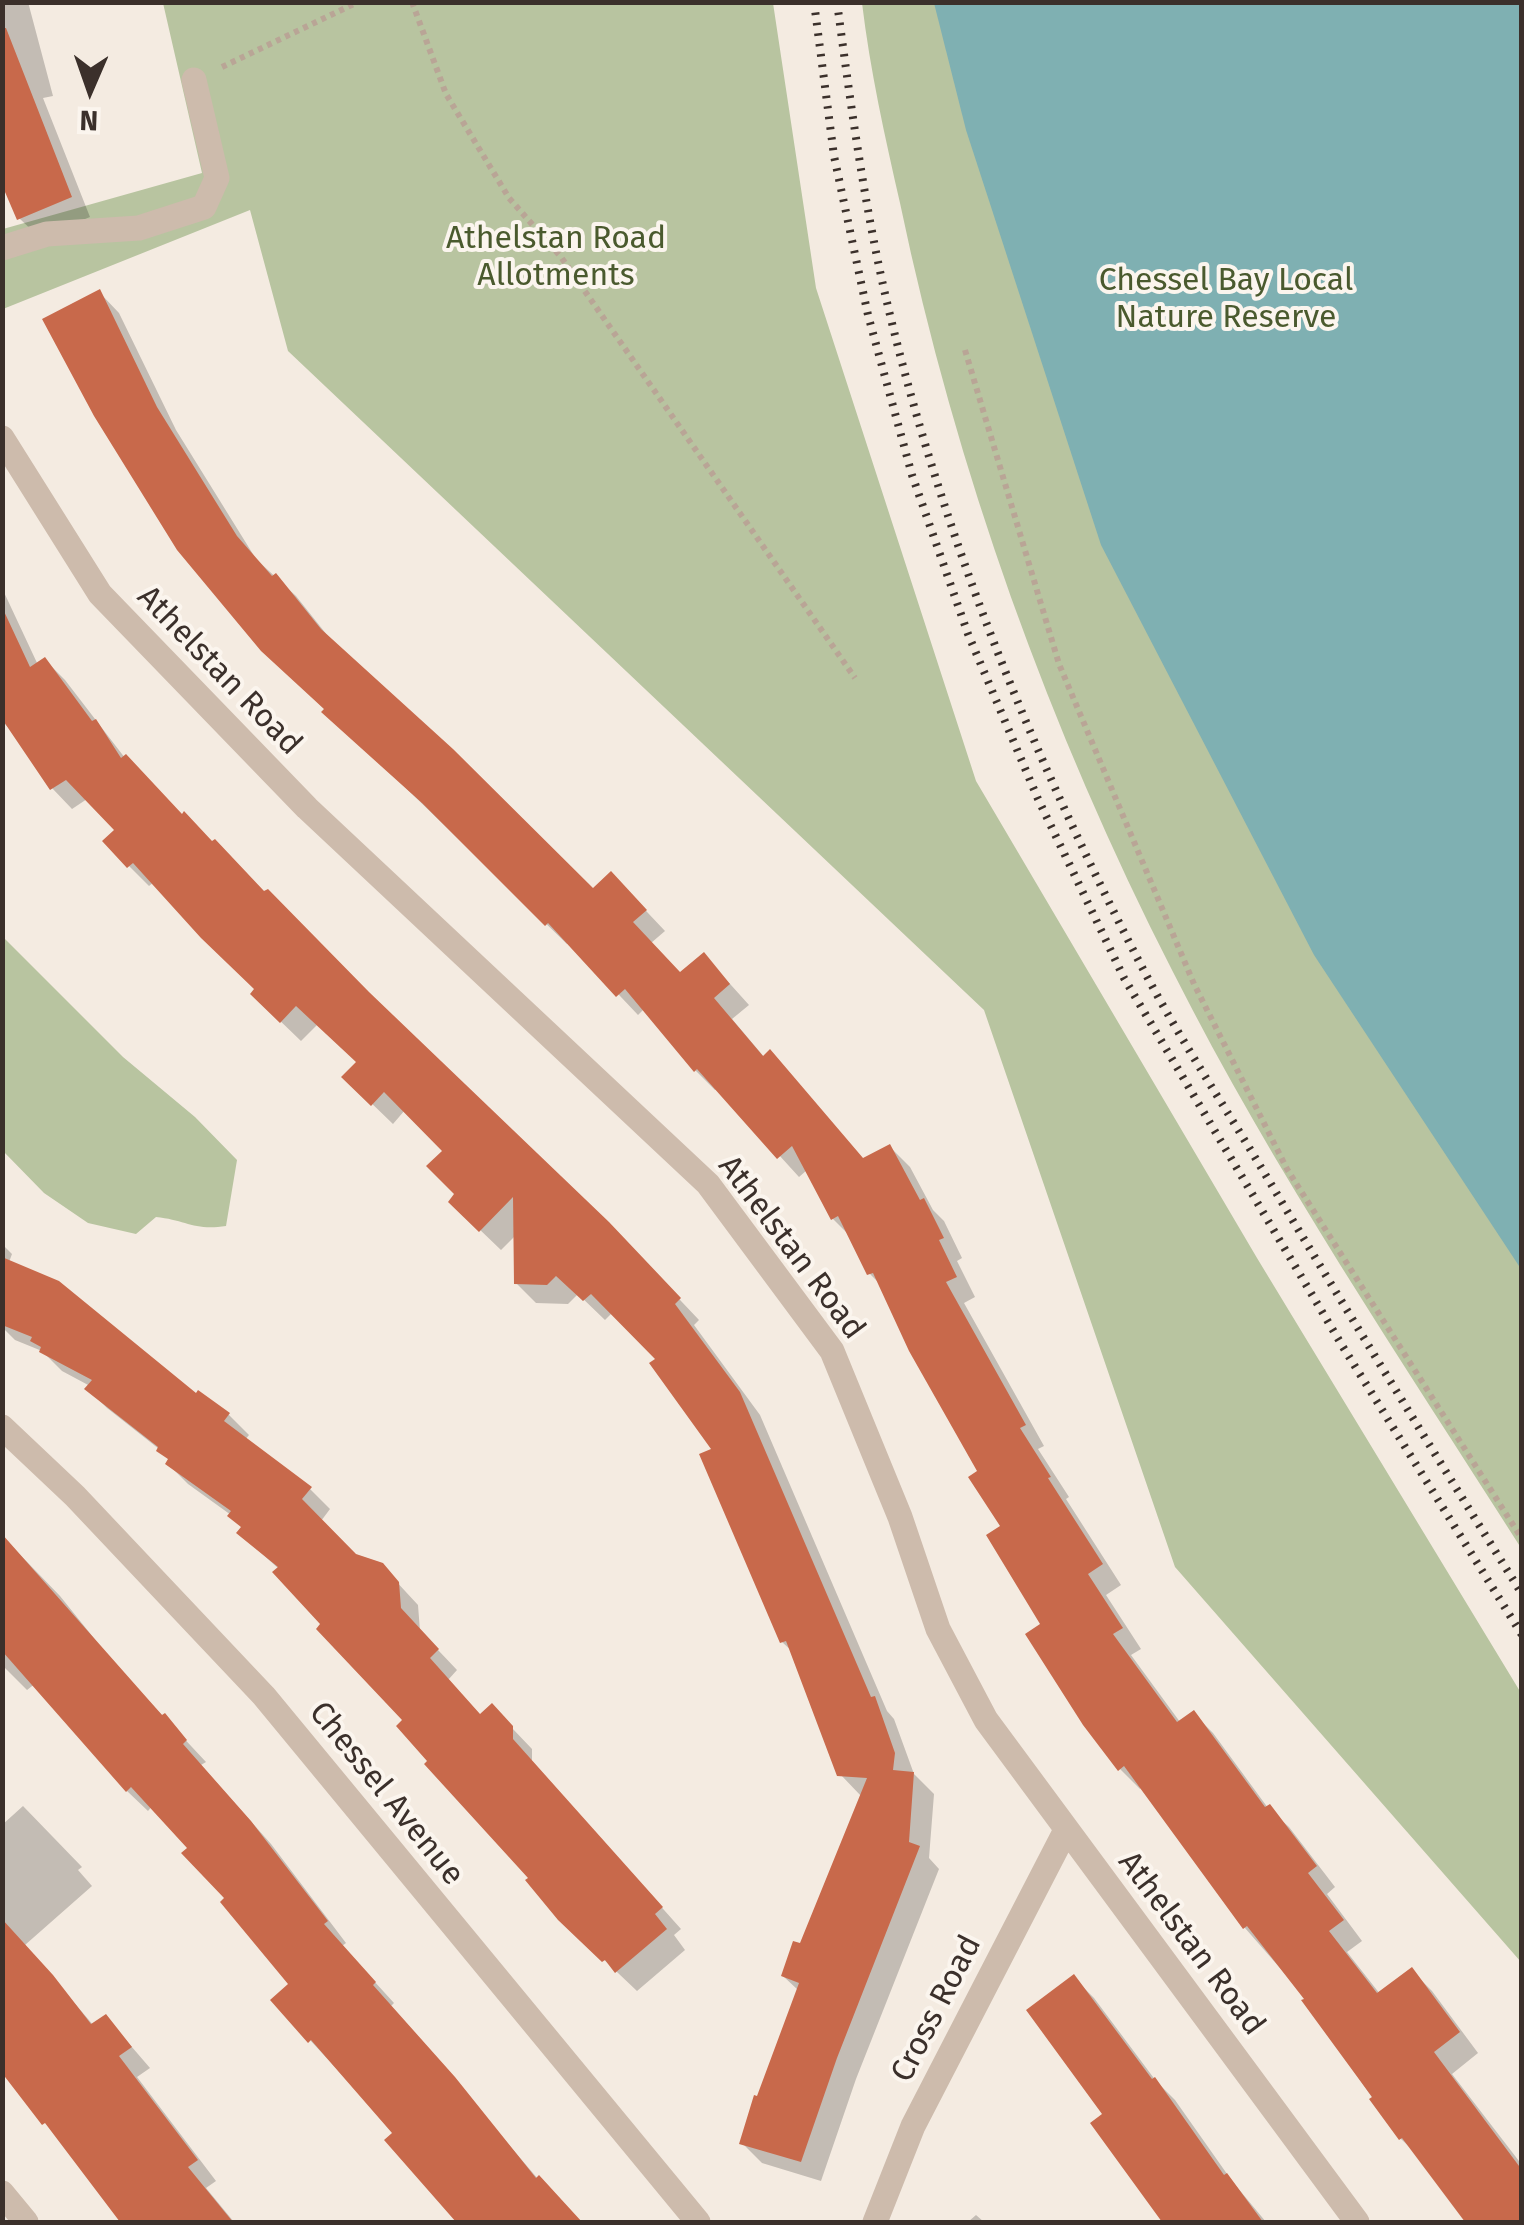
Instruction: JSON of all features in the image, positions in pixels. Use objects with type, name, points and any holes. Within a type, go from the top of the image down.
[{"type":"street","points":[[2,248],[47,234],[139,228],[204,207],[217,178],[194,80]]},
{"type":"street","name":"Athelstan Road","points":[[2,438],[100,594],[307,808],[708,1184],[832,1352],[900,1517],[938,1628],[986,1720],[1357,2222]]},
{"type":"street","name":"Chessel Avenue","points":[[2,1427],[75,1496],[264,1696],[698,2222]]},
{"type":"street","name":"Cross Road","points":[[875,2222],[913,2126],[1066,1830]]},
{"type":"street","points":[[2,2192],[26,2222]]},
{"type":"path","points":[[194,80],[358,2]]},
{"type":"path","points":[[412,2],[446,94],[509,198],[561,257],[856,678]]},
{"type":"path","points":[[966,350],[1059,664],[1194,984],[1287,1169],[1522,1538]]},
{"type":"green space","name":"Athelstan Road Allotments","points":[[163,3],[773,3],[816,288],[976,781],[1257,1258],[1521,1693],[1521,1962],[1175,1567],[984,1010],[288,351],[250,210],[3,309],[3,229],[202,173]]},
{"type":"green space","name":"Chessel Bay Local Nature Reserve","points":[[862,3],[1521,3],[1521,1548],[1253,1120],[1173,972],[1086,787],[1011,597],[949,402],[889,153]]},
{"type":"green space","points":[[3,937],[123,1057],[195,1117],[237,1160],[226,1226],[198,1226],[156,1217],[136,1234],[88,1223],[44,1193],[3,1151]]},
{"type":"water","name":"Chessel Bay Local Nature Reserve","points":[[934,3],[1521,3],[1521,1269],[1314,955],[1101,545],[966,130]]},
{"type":"building","points":[[2,28],[6,28],[72,197],[17,220],[2,185]]},
{"type":"building","points":[[100,289],[157,407],[237,536],[272,576],[276,573],[321,629],[453,749],[593,888],[611,871],[647,910],[633,922],[680,972],[704,952],[730,984],[714,998],[763,1056],[770,1049],[863,1158],[890,1144],[944,1238],[939,1240],[957,1277],[946,1282],[1026,1425],[1020,1428],[1103,1564],[1088,1574],[1123,1628],[1113,1634],[1177,1722],[1194,1710],[1265,1807],[1270,1804],[1317,1866],[1308,1873],[1344,1920],[1329,1931],[1377,1993],[1412,1967],[1460,2032],[1434,2052],[1522,2170],[1522,2222],[1465,2222],[1369,2099],[1372,2097],[1301,2000],[1304,1999],[1247,1926],[1243,1929],[1124,1766],[1118,1771],[1083,1725],[1025,1634],[1040,1624],[986,1535],[1000,1526],[968,1477],[977,1471],[909,1351],[873,1273],[867,1275],[838,1216],[831,1220],[792,1146],[777,1159],[697,1069],[694,1072],[625,989],[616,997],[548,923],[545,926],[422,803],[321,712],[324,709],[261,651],[177,550],[94,416],[42,319]]},
{"type":"building","points":[[2,607],[30,667],[45,657],[92,721],[96,719],[121,758],[126,754],[182,814],[184,811],[212,841],[215,839],[264,891],[268,889],[369,992],[609,1222],[681,1298],[675,1304],[740,1392],[871,1697],[875,1696],[895,1753],[893,1770],[914,1772],[909,1842],[920,1846],[801,2162],[739,2144],[754,2095],[757,2096],[799,1983],[781,1976],[793,1941],[800,1943],[867,1778],[837,1776],[786,1641],[780,1643],[699,1454],[711,1449],[649,1363],[655,1359],[591,1294],[583,1301],[556,1276],[547,1285],[514,1284],[513,1197],[479,1232],[448,1202],[454,1194],[426,1166],[442,1151],[384,1092],[371,1106],[341,1077],[356,1062],[296,1006],[280,1023],[250,994],[254,989],[133,863],[127,868],[102,841],[114,830],[66,780],[50,790],[2,719]]},
{"type":"building","points":[[2,1257],[59,1281],[196,1393],[198,1390],[230,1413],[224,1421],[312,1487],[302,1499],[356,1554],[383,1563],[399,1582],[401,1608],[439,1649],[430,1658],[480,1714],[492,1703],[513,1726],[513,1739],[663,1907],[655,1914],[667,1929],[615,1973],[558,1920],[525,1880],[528,1878],[424,1764],[427,1761],[396,1726],[402,1720],[316,1629],[320,1624],[272,1572],[278,1567],[236,1533],[241,1527],[227,1516],[231,1511],[165,1464],[168,1459],[156,1451],[158,1447],[84,1389],[92,1380],[39,1352],[41,1347],[30,1341],[32,1337],[2,1325]]},
{"type":"building","points":[[2,1534],[162,1715],[165,1713],[187,1740],[183,1744],[251,1821],[328,1921],[324,1924],[376,1982],[373,1985],[455,2077],[536,2178],[539,2175],[582,2222],[456,2222],[384,2140],[392,2133],[311,2040],[308,2043],[270,2000],[288,1984],[220,1902],[224,1898],[181,1853],[187,1848],[131,1787],[126,1792],[2,1651]]},
{"type":"building","points":[[2,1919],[91,2024],[106,2014],[132,2047],[119,2056],[198,2160],[188,2167],[233,2222],[120,2222],[2,2073]]},
{"type":"building","points":[[1074,1974],[1263,2222],[1162,2222],[1090,2123],[1102,2114],[1026,2010]]},
{"type":"railway","points":[[814,2],[834,156],[868,315],[912,475],[968,634],[1038,799],[1124,978],[1343,1347],[1522,1635]]},
{"type":"railway","points":[[837,2],[873,237],[912,400],[966,567],[1030,731],[1103,891],[1170,1017],[1522,1594]]}]
